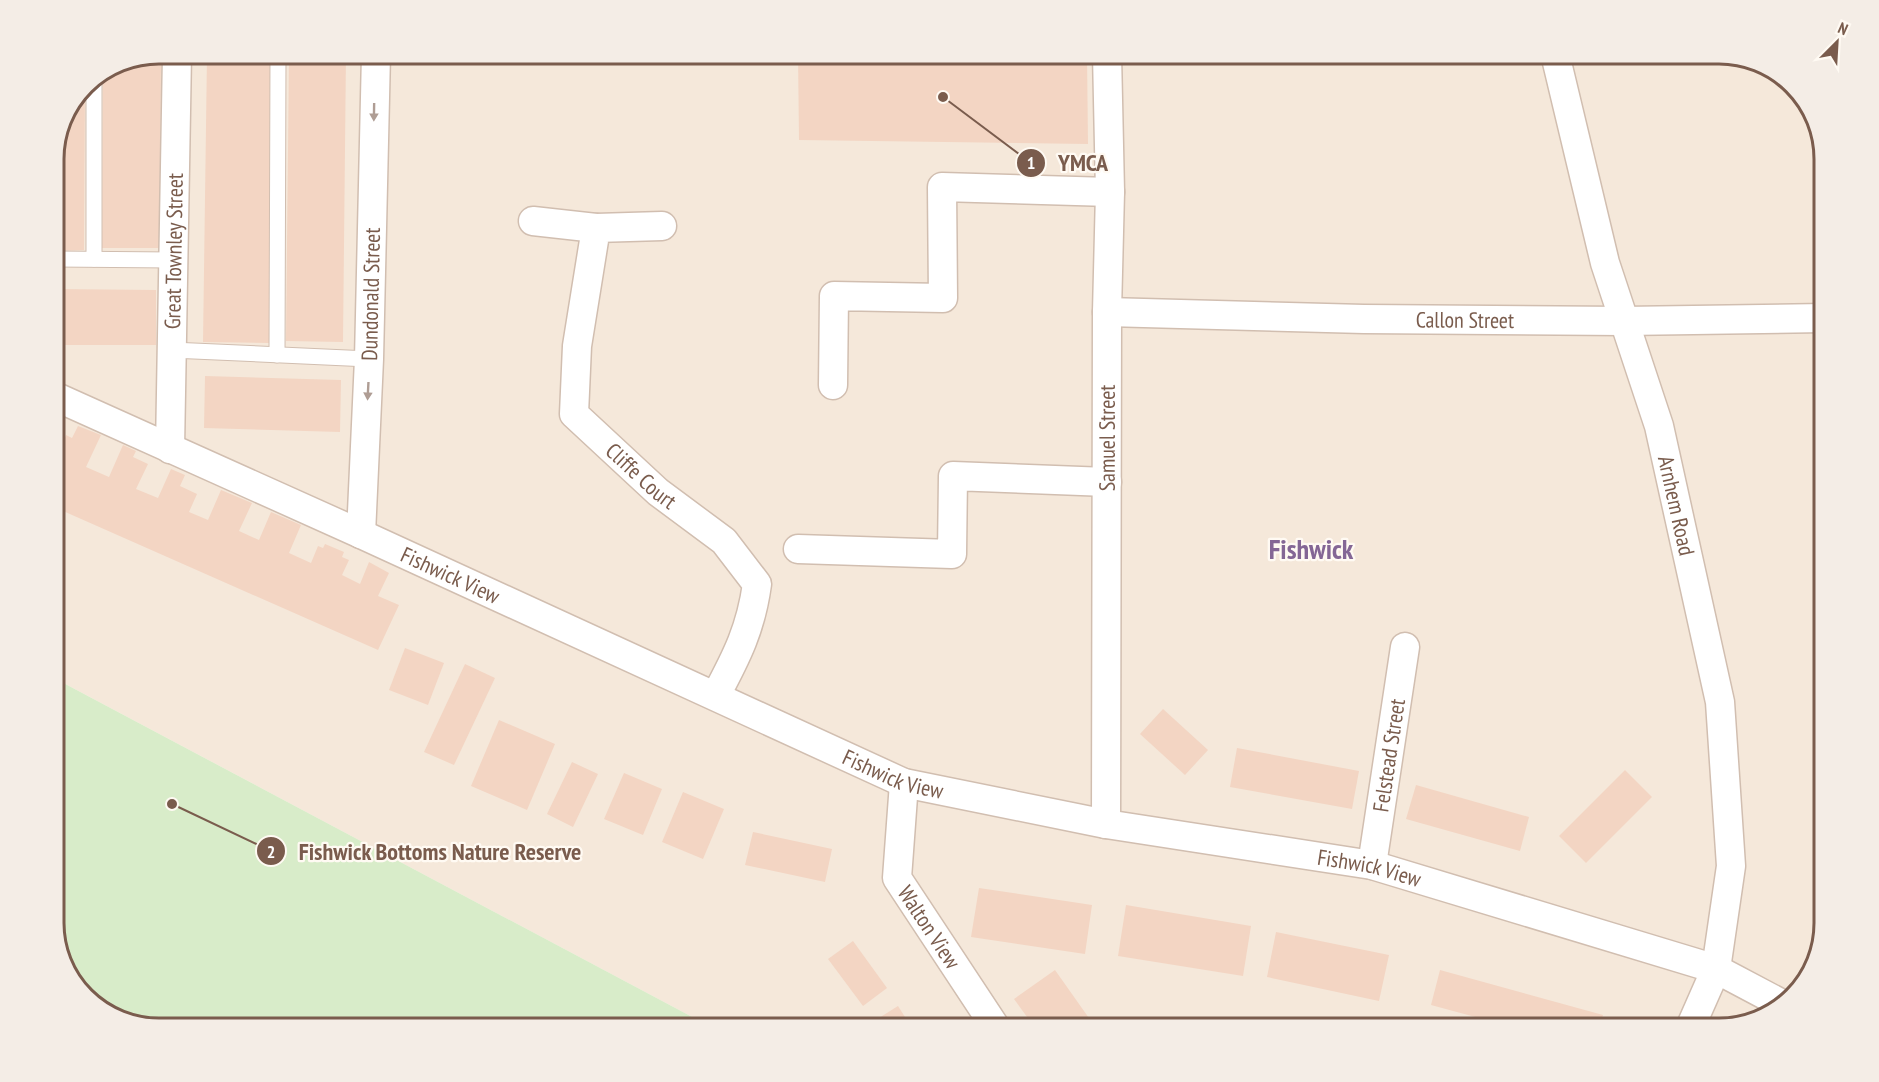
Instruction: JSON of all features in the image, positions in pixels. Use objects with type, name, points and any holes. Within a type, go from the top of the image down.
[{"type":"street","name":"Great Townley Street","points":[[170,449],[177,64]]},
{"type":"street","name":"Dundonald Street","points":[[361,534],[369,359],[376,64]]},
{"type":"street","name":"Samuel Street","points":[[1106,824],[1107,312],[1110,192],[1107,64]]},
{"type":"street","name":"Arnhem Road","points":[[1557,64],[1605,263],[1659,426],[1720,702],[1731,866],[1716,969],[1694,1018]]},
{"type":"street","points":[[833,385],[834,296],[943,298],[942,187],[1110,192]]},
{"type":"street","points":[[533,221],[596,228],[662,226]]},
{"type":"street","name":"Cliffe Court","points":[[596,228],[577,346],[574,414],[658,492],[724,540],[757,584],[754,606],[740,651],[716,695]]},
{"type":"street","name":"Callon Street","points":[[1107,312],[1364,319],[1624,321],[1814,318]]},
{"type":"street","name":"Fishwick View","points":[[65,401],[716,695],[904,783],[1106,824],[1372,865],[1716,969],[1774,1000]]},
{"type":"street","points":[[798,549],[952,554],[953,476],[1107,482]]},
{"type":"street","name":"Felstead Street","points":[[1372,865],[1405,647]]},
{"type":"street","name":"Walton View","points":[[904,783],[897,878],[989,1018]]},
{"type":"lane","points":[[278,64],[278,355]]},
{"type":"lane","points":[[94,91],[94,259]]},
{"type":"lane","points":[[65,259],[173,260]]},
{"type":"lane","points":[[171,350],[369,359]]},
{"type":"shaded area","points":[[160,64],[1719,64],[1756,72],[1787,92],[1805,118],[1813,141],[1814,154],[1814,935],[1802,970],[1787,990],[1756,1010],[1719,1018],[694,1018],[65,684],[65,154],[74,118],[97,88],[123,72],[141,66]]},
{"type":"green space","points":[[65,684],[694,1018],[160,1018],[135,1014],[112,1005],[92,990],[81,975],[74,964],[66,941]]},
{"type":"building","points":[[161,64],[160,248],[102,248],[103,84],[123,72],[141,66]]},
{"type":"building","points":[[207,64],[270,64],[269,343],[203,342]]},
{"type":"building","points":[[289,64],[346,64],[343,342],[286,341]]},
{"type":"building","points":[[798,64],[1087,64],[1088,144],[799,140]]},
{"type":"building","points":[[85,101],[84,250],[65,251],[65,154],[74,118]]},
{"type":"building","points":[[65,289],[156,290],[156,345],[65,345]]},
{"type":"building","points":[[205,376],[341,380],[340,432],[204,428]]},
{"type":"building","points":[[78,426],[101,435],[86,467],[109,477],[123,445],[136,451],[133,457],[148,464],[136,489],[158,498],[171,469],[185,475],[180,486],[197,494],[189,512],[208,520],[221,490],[252,503],[239,531],[259,540],[271,512],[301,525],[289,553],[311,563],[318,546],[323,548],[325,544],[344,552],[342,557],[349,560],[342,575],[360,584],[369,562],[389,573],[378,596],[399,605],[378,650],[65,512],[65,437],[66,435],[72,438]]},
{"type":"building","points":[[405,648],[444,663],[428,705],[389,690]]},
{"type":"building","points":[[465,664],[495,678],[454,765],[424,752]]},
{"type":"building","points":[[1163,709],[1208,750],[1185,775],[1140,734]]},
{"type":"building","points":[[499,720],[555,744],[527,810],[471,786]]},
{"type":"building","points":[[1237,748],[1359,771],[1352,809],[1230,787]]},
{"type":"building","points":[[572,762],[598,774],[573,827],[547,814]]},
{"type":"building","points":[[1625,770],[1652,797],[1586,863],[1559,836]]},
{"type":"building","points":[[624,773],[662,789],[643,835],[604,819]]},
{"type":"building","points":[[1416,785],[1529,817],[1520,851],[1406,819]]},
{"type":"building","points":[[683,792],[724,809],[703,859],[662,842]]},
{"type":"building","points":[[753,832],[832,849],[825,882],[745,865]]},
{"type":"building","points":[[979,888],[1092,905],[1085,954],[971,937]]},
{"type":"building","points":[[1126,905],[1251,926],[1243,976],[1118,956]]},
{"type":"building","points":[[1276,932],[1389,955],[1379,1001],[1267,977]]},
{"type":"building","points":[[853,941],[887,988],[863,1006],[828,959]]},
{"type":"building","points":[[1055,970],[1089,1018],[1028,1018],[1014,999]]},
{"type":"building","points":[[1440,970],[1603,1015],[1602,1018],[1479,1018],[1431,1005]]},
{"type":"building","points":[[898,1006],[906,1018],[879,1018]]},
{"type":"place","name":"YMCA","points":[[943,97]]},
{"type":"place","name":"Fishwick Bottoms Nature Reserve","points":[[172,804]]},
{"type":"district","name":"Fishwick","points":[[1311,548]]}]
